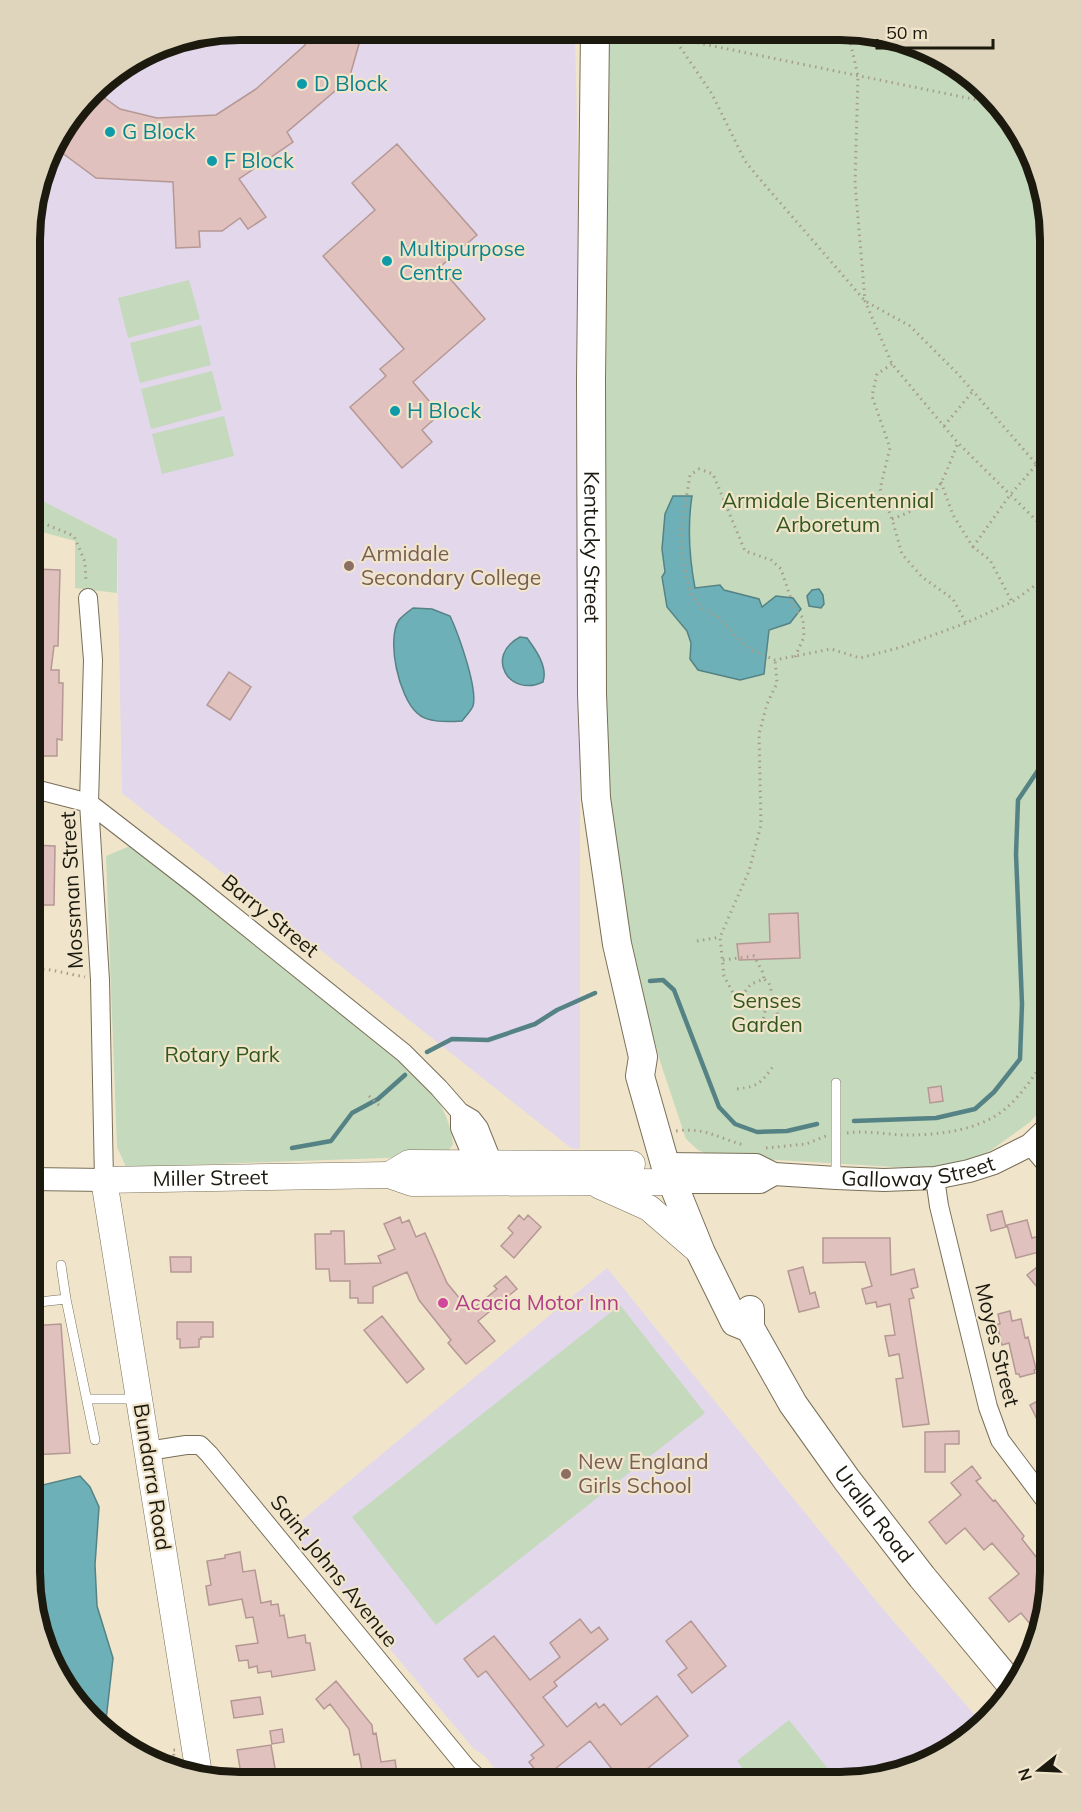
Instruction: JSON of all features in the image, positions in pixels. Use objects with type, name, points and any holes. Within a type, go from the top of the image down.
[{"type":"main road","name":"Kentucky Street","points":[[595,40],[591,380],[592,694],[596,798],[617,944],[643,1057],[654,1071],[678,1173]]},
{"type":"main road","name":"Miller Street","points":[[104,1180],[390,1175],[409,1162],[487,1173],[592,1182],[678,1173]]},
{"type":"main road","name":"Miller Street","points":[[487,1173],[678,1173]]},
{"type":"main road","name":"Uralla Road","points":[[678,1173],[701,1253],[735,1322],[750,1328]]},
{"type":"main road","name":"Uralla Road","points":[[678,1173],[750,1311],[750,1328],[769,1366],[793,1404],[847,1480],[922,1577],[1008,1681]]},
{"type":"main road","name":"Bundarra Road","points":[[104,1180],[198,1767]]},
{"type":"main road","points":[[592,1182],[649,1208],[701,1253]]},
{"type":"street","name":"Mossman Street","points":[[88,598],[93,660],[89,803],[100,980],[104,1180]]},
{"type":"street","name":"Barry Street","points":[[40,790],[89,803],[404,1053],[460,1112],[460,1128],[487,1173]]},
{"type":"street","name":"Galloway Street","points":[[678,1173],[756,1165],[774,1174],[884,1180],[935,1178],[969,1171],[994,1162],[1030,1145],[1040,1135]]},
{"type":"street","points":[[1030,1145],[1040,1157]]},
{"type":"street","name":"Moyes Street","points":[[935,1178],[939,1206],[988,1407],[1000,1440],[1040,1493]]},
{"type":"street","name":"Miller Street","points":[[40,1179],[104,1180]]},
{"type":"street","name":"Saint Johns Avenue","points":[[148,1450],[200,1445],[209,1454],[464,1772]]},
{"type":"lane","points":[[836,1083],[836,1178]]},
{"type":"lane","points":[[61,1265],[94,1440]]},
{"type":"lane","points":[[40,1302],[66,1299]]},
{"type":"lane","points":[[87,1399],[139,1399]]},
{"type":"path","points":[[676,40],[712,94],[745,161],[865,301],[892,364],[958,443],[1040,524]]},
{"type":"path","points":[[685,40],[985,103]]},
{"type":"path","points":[[850,41],[858,76],[855,183],[865,301]]},
{"type":"path","points":[[865,301],[910,326],[973,391],[1040,469]]},
{"type":"path","points":[[892,364],[877,374],[872,396],[891,448],[880,489],[902,554],[922,577],[953,599],[966,623]]},
{"type":"path","points":[[944,426],[973,391]]},
{"type":"path","points":[[892,519],[914,511],[936,494],[958,443]]},
{"type":"path","points":[[973,547],[1010,495],[1036,465]]},
{"type":"path","points":[[795,657],[804,637],[803,618],[794,608],[781,569],[771,560],[744,551],[712,474],[699,469],[690,475],[681,531],[682,557],[691,594],[703,608],[718,618],[749,649],[768,658],[775,660],[795,657],[831,649],[860,658],[898,648],[966,623],[1012,602],[1040,582]]},
{"type":"path","points":[[941,482],[952,515],[973,547],[990,560],[1012,602]]},
{"type":"path","points":[[40,522],[74,536],[85,562],[88,598]]},
{"type":"path","points":[[774,1001],[751,1010],[735,997],[724,976],[720,937],[749,871],[761,825],[759,734],[767,704],[777,683],[775,660]]},
{"type":"path","points":[[697,941],[720,937]]},
{"type":"path","points":[[723,960],[754,956],[764,973],[764,979]]},
{"type":"path","points":[[40,969],[88,978]]},
{"type":"path","points":[[735,997],[743,994],[751,984],[764,979]]},
{"type":"path","points":[[764,979],[769,983],[778,1017],[774,1027],[766,1029],[762,1025],[766,1006]]},
{"type":"path","points":[[737,1089],[754,1087],[762,1081],[775,1064]]},
{"type":"path","points":[[762,1148],[806,1144],[823,1137],[851,1132],[908,1135],[966,1128],[992,1118],[1006,1108],[1040,1066]]},
{"type":"path","points":[[369,1096],[380,1106]]},
{"type":"path","points":[[682,1130],[708,1131],[729,1141],[753,1147]]},
{"type":"shaded area","name":"Armidale Secondary College","points":[[575,40],[580,276],[580,1149],[571,1148],[122,793],[117,539],[40,500],[40,240],[42,214],[47,189],[61,152],[74,129],[99,99],[140,67],[176,51],[201,44],[227,41]]},
{"type":"shaded area","name":"New England Girls School","points":[[607,1268],[882,1608],[977,1717],[952,1738],[917,1756],[880,1768],[854,1771],[497,1772],[485,1756],[474,1749],[290,1530]]},
{"type":"green space","name":"Armidale Bicentennial Arboretum","points":[[607,40],[840,40],[892,47],[917,56],[940,67],[962,82],[982,99],[999,119],[1014,141],[1025,164],[1039,214],[1040,1111],[1030,1122],[990,1151],[970,1160],[927,1169],[712,1156],[698,1150],[686,1139],[660,1061],[626,936],[605,785]]},
{"type":"green space","points":[[189,280],[200,319],[128,338],[118,298]]},
{"type":"green space","points":[[201,325],[211,365],[140,383],[130,343]]},
{"type":"green space","points":[[212,371],[222,410],[151,429],[141,389]]},
{"type":"green space","points":[[224,416],[234,456],[162,474],[152,434]]},
{"type":"green space","points":[[40,500],[117,539],[117,593],[75,588],[75,541],[40,531]]},
{"type":"green space","name":"Rotary Park","points":[[130,846],[230,922],[411,1068],[433,1093],[446,1117],[453,1144],[445,1156],[126,1167],[117,1147],[106,856]]},
{"type":"green space","points":[[620,1305],[705,1413],[436,1625],[352,1517]]},
{"type":"green space","points":[[789,1720],[831,1772],[746,1772],[737,1761]]},
{"type":"water","points":[[673,496],[692,496],[689,542],[695,588],[720,585],[724,590],[759,599],[762,607],[776,596],[793,598],[801,609],[790,623],[769,630],[764,674],[740,680],[698,670],[690,659],[691,643],[687,631],[667,607],[662,577],[665,572],[662,549],[665,514]]},
{"type":"water","points":[[819,589],[823,595],[824,604],[821,608],[809,606],[807,596],[812,590]]},
{"type":"water","points":[[413,608],[432,609],[450,616],[473,687],[473,706],[462,721],[444,722],[426,719],[417,713],[405,695],[396,668],[395,629],[399,620]]},
{"type":"water","points":[[520,637],[527,638],[540,659],[544,670],[543,682],[531,685],[520,684],[511,680],[505,673],[502,664],[504,654],[509,645]]},
{"type":"water","points":[[80,1476],[90,1487],[99,1507],[95,1565],[97,1606],[113,1658],[106,1719],[82,1693],[67,1672],[51,1636],[44,1611],[40,1572],[40,1486]]},
{"type":"building","points":[[306,41],[360,41],[349,79],[287,132],[293,142],[239,179],[266,217],[248,229],[240,218],[222,231],[199,231],[200,247],[176,248],[173,182],[96,178],[61,152],[74,129],[102,96],[120,109],[157,118],[216,115],[256,89],[305,45]]},
{"type":"building","name":"Multipurpose Centre","points":[[397,144],[477,235],[440,267],[485,319],[413,382],[440,414],[422,430],[432,442],[402,468],[350,407],[386,376],[380,369],[404,349],[323,256],[375,210],[352,183]]},
{"type":"building","points":[[40,569],[60,570],[58,646],[54,646],[51,670],[59,670],[59,683],[63,683],[62,740],[57,739],[57,756],[40,756]]},
{"type":"building","points":[[229,672],[251,687],[230,720],[207,705]]},
{"type":"building","points":[[40,845],[55,846],[54,905],[40,905]]},
{"type":"building","points":[[798,913],[800,958],[739,960],[737,944],[770,942],[769,914]]},
{"type":"building","points":[[941,1086],[943,1101],[930,1103],[928,1088]]},
{"type":"building","points":[[40,1111],[41,1111],[42,1151],[40,1151]]},
{"type":"building","points":[[1002,1211],[1006,1227],[991,1231],[987,1215]]},
{"type":"building","points":[[519,1215],[524,1220],[528,1215],[541,1227],[514,1258],[501,1246],[513,1233],[508,1228]]},
{"type":"building","points":[[400,1217],[402,1223],[409,1220],[416,1237],[425,1233],[447,1283],[470,1311],[497,1289],[494,1286],[506,1276],[517,1289],[478,1321],[495,1341],[466,1364],[448,1343],[451,1340],[419,1300],[407,1272],[373,1287],[373,1303],[358,1303],[358,1298],[350,1298],[350,1281],[330,1281],[329,1269],[316,1269],[315,1234],[344,1231],[345,1264],[381,1263],[378,1256],[395,1249],[384,1224]]},
{"type":"building","points":[[1027,1220],[1032,1238],[1040,1236],[1040,1252],[1016,1258],[1007,1225]]},
{"type":"building","points":[[823,1238],[890,1238],[891,1275],[914,1269],[918,1287],[911,1289],[914,1298],[909,1299],[929,1424],[903,1427],[896,1379],[903,1378],[899,1354],[889,1356],[885,1336],[895,1335],[890,1304],[877,1307],[876,1302],[866,1304],[862,1289],[872,1286],[865,1262],[823,1263]]},
{"type":"building","points":[[170,1257],[191,1257],[191,1272],[171,1272]]},
{"type":"building","points":[[1040,1265],[1040,1290],[1027,1275]]},
{"type":"building","points":[[803,1267],[810,1294],[815,1292],[819,1307],[799,1312],[788,1271]]},
{"type":"building","points":[[1010,1311],[1012,1321],[1021,1319],[1025,1338],[1028,1337],[1035,1373],[1020,1377],[1016,1374],[1009,1343],[1002,1345],[997,1324],[1000,1324],[998,1314]]},
{"type":"building","points":[[382,1316],[424,1369],[407,1383],[364,1330]]},
{"type":"building","points":[[177,1322],[213,1322],[213,1337],[201,1337],[199,1347],[180,1348],[180,1339],[177,1339]]},
{"type":"building","points":[[61,1324],[70,1453],[40,1454],[40,1325]]},
{"type":"building","points":[[1040,1400],[1040,1425],[1030,1405]]},
{"type":"building","points":[[959,1431],[959,1444],[945,1444],[945,1472],[925,1472],[925,1432]]},
{"type":"building","points":[[972,1466],[981,1478],[976,1481],[993,1501],[995,1500],[1024,1536],[1022,1539],[1037,1558],[1040,1555],[1040,1585],[1033,1627],[1021,1613],[1009,1622],[989,1598],[1019,1574],[992,1543],[984,1550],[965,1528],[946,1544],[929,1522],[961,1495],[951,1483]]},
{"type":"building","points":[[240,1552],[243,1572],[255,1570],[261,1603],[271,1601],[271,1605],[278,1604],[280,1616],[284,1615],[288,1638],[305,1635],[306,1643],[310,1643],[315,1670],[272,1677],[271,1671],[258,1673],[257,1666],[249,1668],[248,1660],[239,1661],[236,1646],[258,1643],[253,1617],[246,1618],[242,1599],[209,1605],[206,1586],[211,1585],[207,1561],[225,1558],[225,1555]]},
{"type":"building","points":[[580,1619],[591,1633],[599,1627],[608,1639],[554,1682],[557,1686],[543,1697],[567,1727],[596,1703],[599,1708],[604,1704],[621,1725],[657,1696],[688,1736],[647,1769],[648,1772],[614,1772],[590,1741],[555,1769],[558,1772],[537,1772],[529,1762],[534,1758],[531,1755],[544,1745],[486,1671],[478,1677],[464,1659],[494,1636],[530,1680],[560,1657],[550,1643]]},
{"type":"building","points":[[691,1621],[726,1666],[692,1693],[678,1675],[687,1668],[666,1641]]},
{"type":"building","points":[[336,1681],[372,1725],[373,1734],[376,1733],[381,1762],[395,1760],[397,1772],[362,1772],[359,1754],[354,1755],[349,1729],[330,1704],[324,1709],[316,1699]]},
{"type":"building","points":[[260,1697],[263,1714],[234,1718],[231,1701]]},
{"type":"building","points":[[282,1729],[284,1742],[272,1744],[270,1731]]},
{"type":"building","points":[[271,1745],[276,1772],[241,1772],[237,1750]]},
{"type":"waterway","points":[[854,1121],[936,1118],[975,1109],[994,1092],[1020,1059],[1022,1004],[1016,854],[1018,800],[1040,767]]},
{"type":"waterway","points":[[650,981],[663,980],[674,990],[719,1107],[735,1124],[757,1132],[787,1131],[817,1124]]},
{"type":"waterway","points":[[427,1052],[452,1039],[488,1040],[535,1024],[557,1010],[595,993]]},
{"type":"waterway","points":[[292,1148],[331,1141],[352,1113],[378,1099],[405,1075]]},
{"type":"place","name":"D Block","points":[[302,84]]},
{"type":"place","name":"G Block","points":[[110,132]]},
{"type":"place","name":"F Block","points":[[212,161]]},
{"type":"place","name":"Multipurpose Centre","points":[[387,261]]},
{"type":"place","name":"H Block","points":[[395,411]]},
{"type":"place","name":"Armidale Secondary College","points":[[349,566]]},
{"type":"place","name":"Acacia Motor Inn","points":[[443,1303]]},
{"type":"place","name":"New England Girls School","points":[[566,1474]]},
{"type":"park label","name":"Senses Garden","points":[[767,1013]]}]
